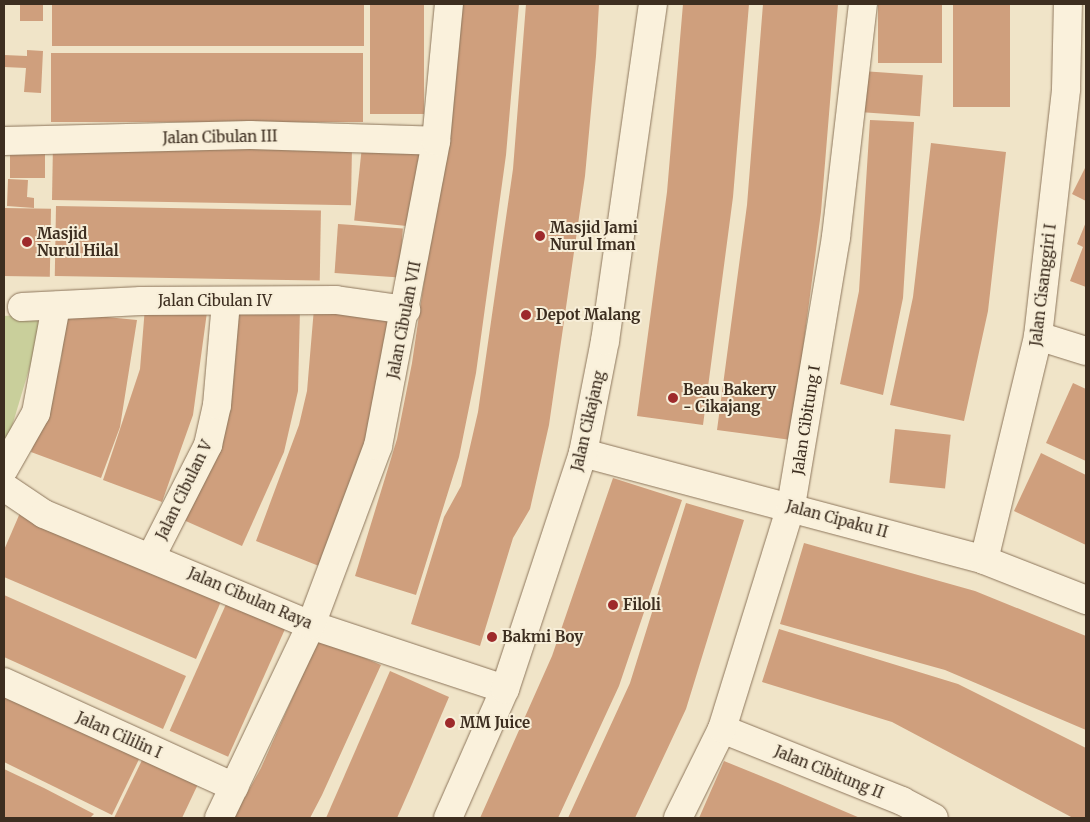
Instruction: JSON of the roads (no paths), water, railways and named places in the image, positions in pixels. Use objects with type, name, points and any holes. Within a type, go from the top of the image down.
[{"type":"street","name":"Jalan Cibulan VII","points":[[219,818],[311,625],[378,446],[406,310],[436,141],[449,4]]},
{"type":"street","name":"Jalan Cikajang","points":[[448,818],[505,689],[584,453],[606,332],[653,4]]},
{"type":"street","name":"Jalan Cibitung I","points":[[678,818],[722,729],[791,506],[836,237],[863,4]]},
{"type":"street","name":"Jalan Cisanggiri I","points":[[984,560],[1000,512],[1038,336],[1076,93],[1068,4]]},
{"type":"street","name":"Jalan Cibulan III","points":[[4,141],[250,135],[436,141]]},
{"type":"street","name":"Jalan Cibulan IV","points":[[22,307],[141,301],[226,303],[336,300],[406,310]]},
{"type":"street","name":"Jalan Cibulan V","points":[[151,557],[208,446],[217,406],[226,303]]},
{"type":"street","points":[[4,469],[36,413],[56,306]]},
{"type":"street","points":[[1038,336],[1086,351]]},
{"type":"street","name":"Jalan Cipaku II","points":[[584,453],[791,506],[984,560],[1086,600]]},
{"type":"street","name":"Jalan Cibulan Raya","points":[[4,487],[44,514],[311,625],[505,689]]},
{"type":"street","name":"Jalan Cililin I","points":[[4,682],[234,787]]},
{"type":"street","name":"Jalan Cibitung II","points":[[722,729],[902,801],[934,818]]},
{"type":"place","name":"Masjid Jami Nurul Iman","points":[[540,236]]},
{"type":"place","name":"Masjid Nurul Hilal","points":[[27,242]]},
{"type":"place","name":"Depot Malang","points":[[526,315]]},
{"type":"place","name":"Beau Bakery - Cikajang","points":[[673,398]]},
{"type":"place","name":"Filoli","points":[[613,605]]},
{"type":"place","name":"Bakmi Boy","points":[[492,637]]},
{"type":"place","name":"MM Juice","points":[[450,723]]}]
